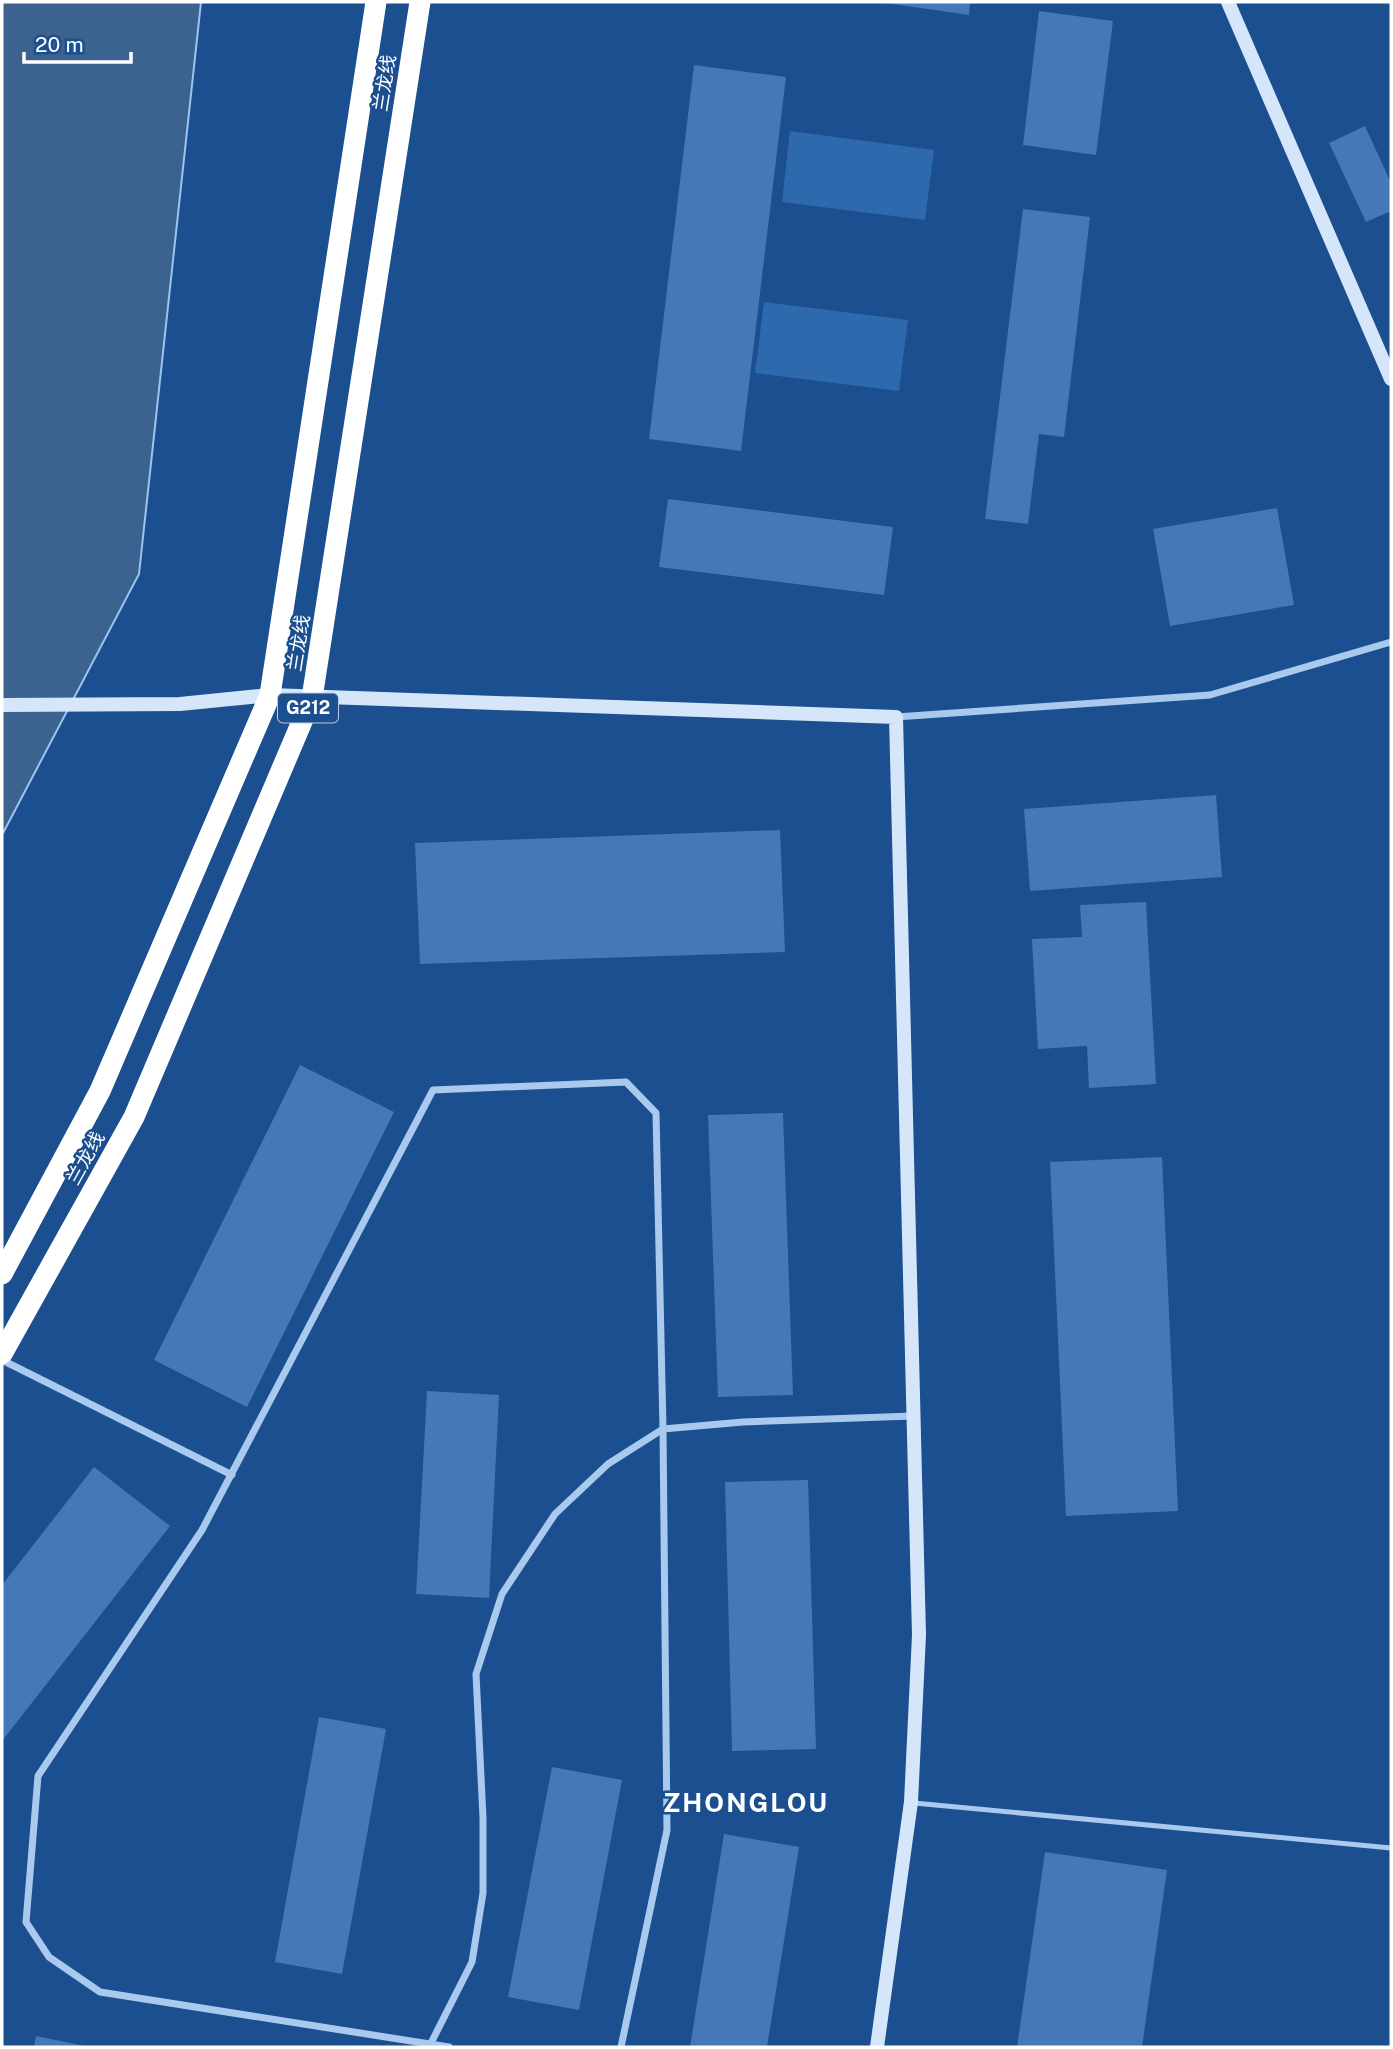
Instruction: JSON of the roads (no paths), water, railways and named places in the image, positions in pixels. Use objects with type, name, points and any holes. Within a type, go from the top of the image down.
[{"type":"highway","name":"兰龙线","points":[[2,1274],[100,1091],[270,695],[376,2]]},
{"type":"highway","name":"兰龙线","points":[[2,1357],[134,1116],[312,698],[419,2]]},
{"type":"street","points":[[1228,2],[1391,379]]},
{"type":"street","points":[[2,705],[180,704],[270,695],[896,718],[1210,695],[1391,642]]},
{"type":"street","points":[[877,2047],[911,1802],[919,1635],[896,718]]},
{"type":"street","points":[[449,2047],[100,1992],[49,1957],[26,1922],[38,1776],[202,1530],[433,1090],[626,1082],[656,1113],[663,1429],[667,1829],[621,2047]]},
{"type":"street","points":[[2,1357],[232,1475]]},
{"type":"street","points":[[429,2045],[472,1962],[483,1893],[483,1818],[476,1674],[502,1594],[555,1514],[608,1464],[663,1429],[743,1422],[914,1416]]},
{"type":"lane","points":[[911,1802],[1391,1848]]},
{"type":"district","name":"ZHONGLOU","points":[[746,1803]]}]
